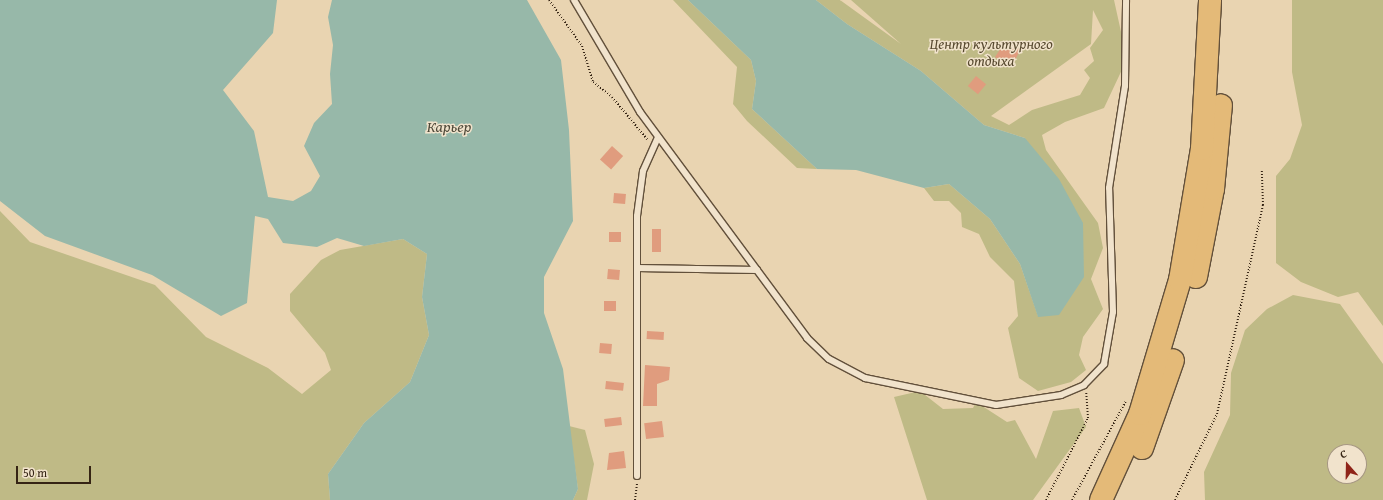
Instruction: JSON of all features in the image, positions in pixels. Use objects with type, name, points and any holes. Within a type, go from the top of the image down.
[{"type":"highway","points":[[1101,500],[1140,414],[1180,280],[1202,149],[1210,0]]},
{"type":"highway","points":[[1118,500],[1156,416],[1204,237],[1218,148],[1224,0]]},
{"type":"lane","points":[[574,0],[658,137],[807,338],[829,359],[865,378],[996,404],[1061,395],[1084,385],[1104,364],[1113,312],[1109,188],[1125,86],[1126,0]]},
{"type":"lane","points":[[637,476],[637,216],[643,171],[658,137]]},
{"type":"lane","points":[[637,268],[756,270]]},
{"type":"path","points":[[549,0],[582,46],[593,82],[612,98],[647,139]]},
{"type":"path","points":[[1175,500],[1217,414],[1263,205],[1262,169]]},
{"type":"path","points":[[1046,500],[1088,418],[1084,385]]},
{"type":"path","points":[[1072,500],[1128,397]]},
{"type":"path","points":[[635,500],[637,476]]},
{"type":"green space","points":[[673,0],[688,0],[751,60],[756,81],[752,109],[817,169],[797,168],[747,121],[733,104],[737,67]]},
{"type":"green space","name":"Центр культурного отдыха","points":[[816,0],[840,0],[901,44],[851,0],[1114,0],[1127,59],[1104,108],[1065,122],[1042,135],[1046,150],[1098,223],[1103,248],[1091,279],[1103,309],[1083,337],[1079,355],[1086,370],[1071,382],[1038,391],[1019,378],[1008,328],[1018,316],[1014,281],[990,257],[979,234],[962,227],[961,213],[949,201],[934,201],[924,188],[949,184],[990,219],[1020,264],[1038,316],[1059,314],[1025,138],[984,125],[921,71],[847,24]],"holes":[[[1093,10],[1103,30],[1090,48],[1094,61],[1084,70],[1090,78],[1080,95],[1032,110],[1009,125],[991,116],[1091,44]]]},
{"type":"green space","points":[[1292,0],[1383,0],[1383,326],[1358,292],[1338,297],[1301,282],[1276,263],[1276,176],[1290,159],[1302,125],[1292,72]]},
{"type":"green space","points":[[0,211],[30,242],[155,285],[206,337],[268,368],[302,394],[331,370],[325,353],[290,311],[290,294],[321,260],[340,250],[403,239],[427,254],[422,297],[429,335],[410,382],[364,423],[328,474],[330,500],[0,500]]},
{"type":"green space","points":[[1293,295],[1340,304],[1383,364],[1383,500],[1205,500],[1204,472],[1230,415],[1231,373],[1245,330],[1267,309]]},
{"type":"green space","points":[[920,391],[943,409],[973,408],[976,402],[1007,422],[1015,420],[1036,459],[1053,411],[1079,408],[1086,427],[1033,500],[927,500],[894,397]]},
{"type":"green space","points":[[569,426],[585,430],[594,464],[587,500],[573,500],[578,489]]},
{"type":"water","name":"Карьер","points":[[0,0],[277,0],[273,33],[223,90],[254,131],[268,197],[293,201],[311,191],[320,176],[304,146],[314,123],[332,104],[330,74],[333,45],[328,17],[332,0],[527,0],[561,60],[569,130],[573,221],[544,277],[544,313],[563,369],[578,489],[573,500],[330,500],[328,474],[364,423],[410,382],[429,335],[422,297],[427,254],[403,239],[364,246],[337,238],[317,247],[283,243],[268,219],[255,216],[247,303],[221,316],[152,275],[45,236],[0,201]]},
{"type":"water","points":[[688,0],[816,0],[847,24],[921,71],[984,125],[1025,138],[1059,179],[1083,223],[1084,277],[1059,315],[1038,317],[1020,264],[990,219],[949,184],[924,188],[856,170],[817,169],[752,109],[756,81],[751,60]]},
{"type":"building","points":[[1005,42],[1021,49],[1011,67],[995,57]]},
{"type":"building","points":[[976,76],[986,84],[978,94],[968,86]]},
{"type":"building","points":[[612,146],[623,156],[611,169],[600,159]]},
{"type":"building","points":[[614,193],[626,194],[625,204],[613,203]]},
{"type":"building","points":[[652,229],[661,229],[661,252],[652,252]]},
{"type":"building","points":[[609,232],[621,232],[621,242],[609,242]]},
{"type":"building","points":[[608,269],[620,270],[619,280],[607,279]]},
{"type":"building","points":[[604,301],[616,301],[616,311],[604,311]]},
{"type":"building","points":[[647,331],[664,332],[664,340],[647,339]]},
{"type":"building","points":[[600,343],[612,344],[611,354],[599,353]]},
{"type":"building","points":[[645,365],[670,367],[669,380],[657,384],[657,406],[643,406]]},
{"type":"building","points":[[606,381],[624,383],[623,391],[605,389]]},
{"type":"building","points":[[621,417],[622,425],[605,427],[604,419]]},
{"type":"building","points":[[662,421],[664,437],[646,439],[644,423]]},
{"type":"building","points":[[624,451],[626,468],[607,470],[609,453]]}]
